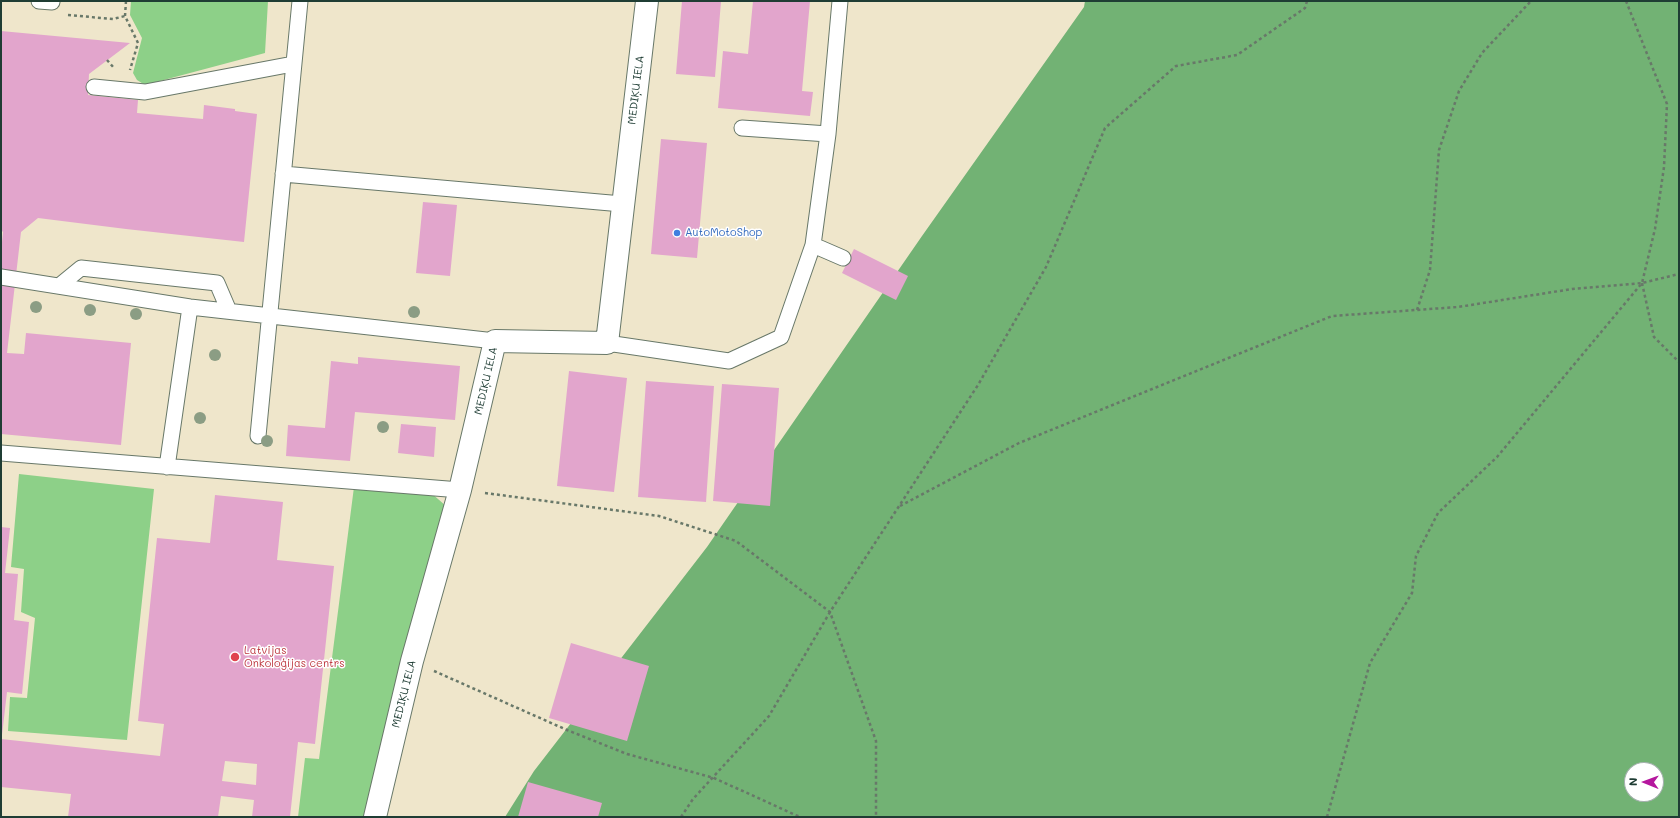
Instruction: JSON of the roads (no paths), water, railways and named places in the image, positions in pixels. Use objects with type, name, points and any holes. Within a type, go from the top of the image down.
[{"type":"street","name":"MEDIĶU IELA","points":[[375,817],[412,661],[460,490],[495,341],[607,343],[622,204],[647,1]]},
{"type":"lane","points":[[258,436],[271,315],[300,1]]},
{"type":"lane","points":[[607,343],[729,361],[781,337],[813,245],[828,134],[840,1]]},
{"type":"lane","points":[[94,87],[145,92],[293,64]]},
{"type":"lane","points":[[742,128],[828,134]]},
{"type":"lane","points":[[283,174],[622,204]]},
{"type":"lane","points":[[813,245],[843,258]]},
{"type":"lane","points":[[59,286],[81,268],[217,282],[229,311]]},
{"type":"lane","points":[[1,277],[190,307],[495,341]]},
{"type":"lane","points":[[167,466],[190,307]]},
{"type":"lane","points":[[1,453],[460,490]]},
{"type":"place","name":"AutoMotoShop","points":[[677,233]]},
{"type":"place","name":"Latvijas Onkoloģijas centrs","points":[[235,657]]}]
